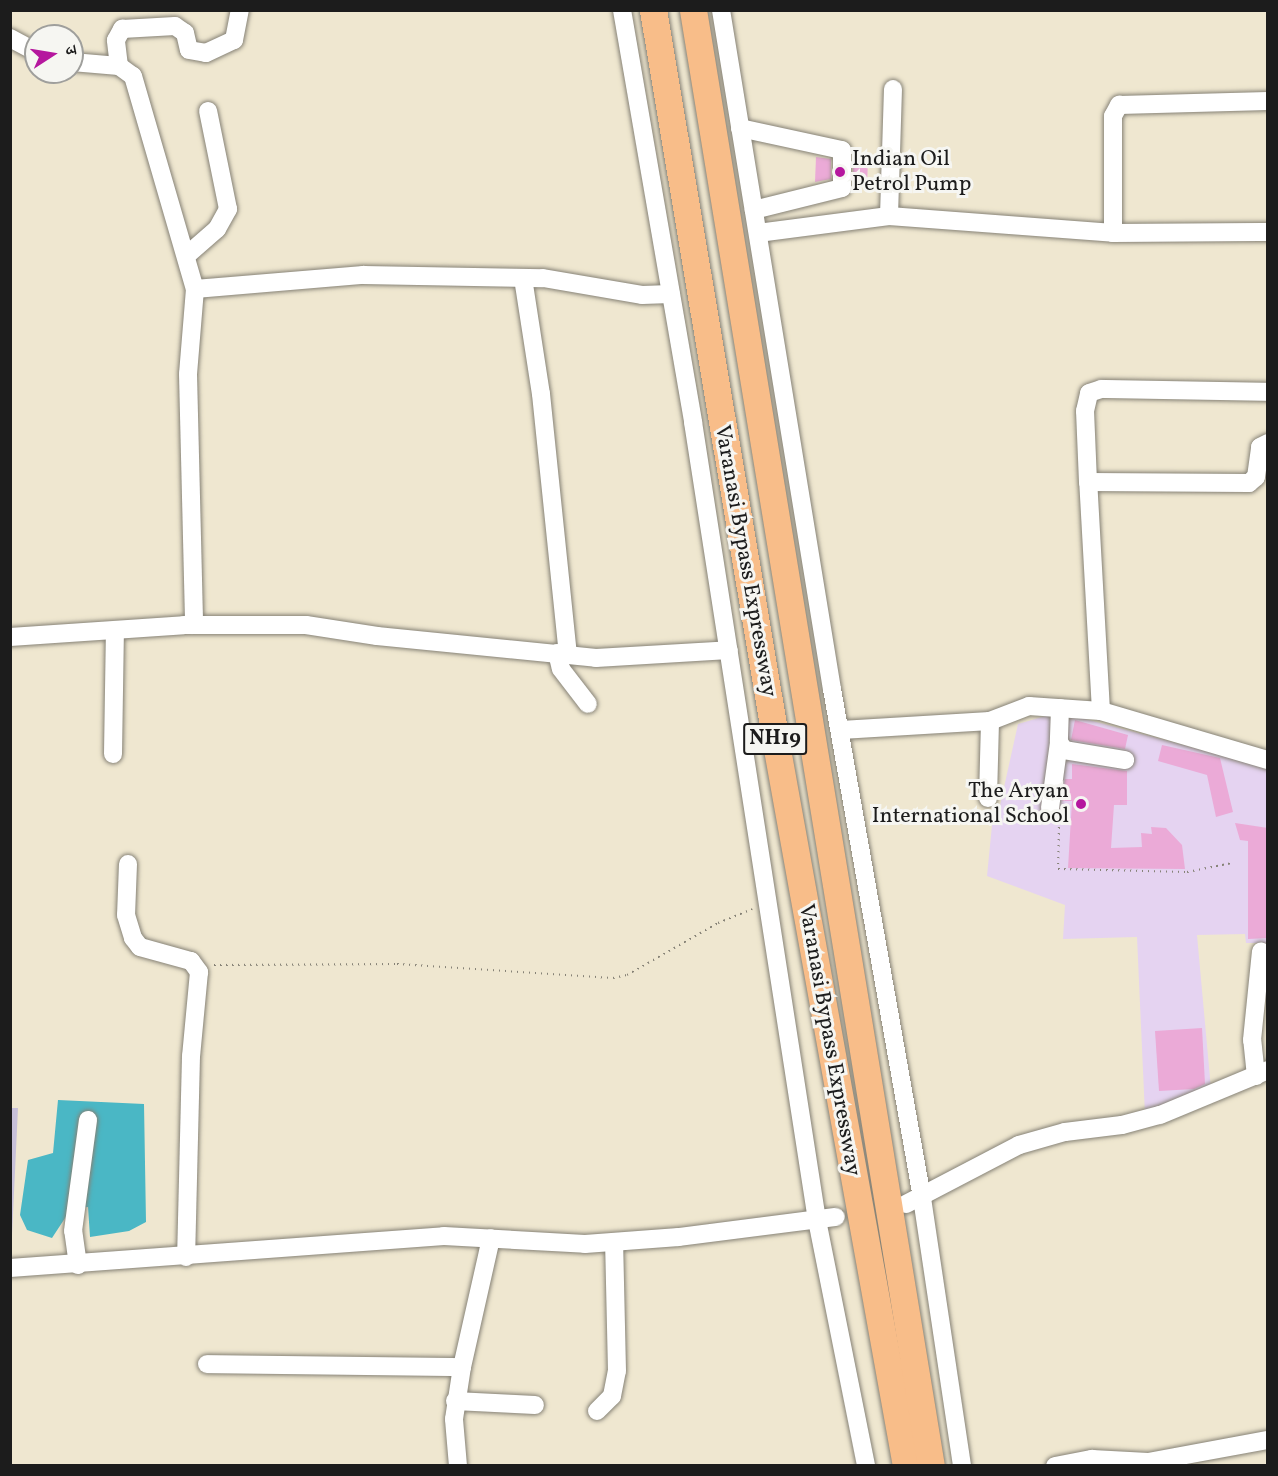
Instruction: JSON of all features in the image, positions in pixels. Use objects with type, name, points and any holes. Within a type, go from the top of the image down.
[{"type":"highway","name":"Varanasi Bypass Expressway","points":[[653,10],[777,749],[906,1466]]},
{"type":"highway","name":"Varanasi Bypass Expressway","points":[[693,10],[931,1466]]},
{"type":"street","points":[[119,66],[116,40],[122,29],[175,26],[185,33],[189,50],[206,53],[234,40],[240,10]]},
{"type":"street","points":[[622,10],[729,650],[766,906],[817,1220],[866,1466]]},
{"type":"street","points":[[721,10],[841,730],[914,1201],[962,1466]]},
{"type":"street","points":[[10,38],[24,46]]},
{"type":"street","points":[[84,63],[119,66],[133,76],[195,290],[188,374],[194,625]]},
{"type":"street","points":[[890,216],[893,89]]},
{"type":"street","points":[[1113,232],[1113,116],[1119,105],[1268,101]]},
{"type":"street","points":[[186,256],[217,230],[228,209],[208,111]]},
{"type":"street","points":[[740,128],[842,150],[842,188],[754,210]]},
{"type":"street","points":[[758,233],[890,216],[967,225],[1113,232],[1268,232]]},
{"type":"street","points":[[195,290],[363,275],[523,278],[642,295],[671,294]]},
{"type":"street","points":[[523,278],[541,394],[562,654],[561,669],[588,704]]},
{"type":"street","points":[[1101,711],[1088,482],[1086,397],[1094,390],[1268,392]]},
{"type":"street","points":[[1088,482],[1249,483],[1256,477],[1260,447],[1268,443]]},
{"type":"street","points":[[10,637],[115,632],[194,625],[335,627],[377,636],[596,658],[729,650]]},
{"type":"street","points":[[112,754],[115,632]]},
{"type":"street","points":[[841,730],[990,722],[1029,706],[1060,708],[1101,711],[1268,760]]},
{"type":"street","points":[[1050,808],[1059,742],[1060,708]]},
{"type":"street","points":[[988,798],[990,722]]},
{"type":"street","points":[[1059,742],[1064,750],[1125,760]]},
{"type":"street","points":[[128,864],[126,915],[133,938],[140,947],[195,964],[199,979],[191,1056],[186,1257]]},
{"type":"street","points":[[914,1201],[1019,1145],[1065,1132],[1122,1125],[1160,1115],[1262,1073],[1252,1040],[1261,951]]},
{"type":"street","points":[[78,1265],[73,1231],[88,1120]]},
{"type":"street","points":[[10,1269],[444,1236],[614,1242],[836,1217]]},
{"type":"street","points":[[458,1466],[455,1401],[491,1238]]},
{"type":"street","points":[[597,1411],[612,1396],[616,1377],[614,1242]]},
{"type":"street","points":[[207,1364],[462,1367]]},
{"type":"street","points":[[455,1401],[535,1405]]},
{"type":"street","points":[[1055,1466],[1092,1459],[1148,1462],[1268,1440]]},
{"type":"path","points":[[1050,808],[1059,809],[1059,869],[1187,872],[1232,863]]},
{"type":"path","points":[[195,964],[397,964],[613,978],[627,975],[729,918],[766,906]]},
{"type":"shaded area","points":[[1052,714],[1070,715],[1267,767],[1267,943],[1246,943],[1245,934],[1197,935],[1211,1089],[1145,1115],[1137,937],[1063,939],[1065,905],[987,876],[993,815],[999,810],[1018,724]]},
{"type":"shaded area","points":[[10,1108],[18,1108],[11,1256]]},
{"type":"water","points":[[58,1100],[144,1104],[146,1222],[129,1231],[90,1237],[88,1207],[71,1209],[52,1238],[27,1230],[20,1215],[28,1160],[53,1153]]},
{"type":"building","points":[[816,157],[831,159],[831,179],[815,182]]},
{"type":"building","points":[[853,159],[868,160],[867,185],[853,184]]},
{"type":"building","points":[[1075,720],[1128,735],[1125,749],[1071,740]]},
{"type":"building","points":[[1162,745],[1220,758],[1233,812],[1216,817],[1207,775],[1158,761]]},
{"type":"building","points":[[1072,764],[1127,771],[1127,805],[1114,805],[1111,848],[1142,847],[1141,833],[1152,834],[1151,827],[1166,828],[1182,845],[1185,869],[1068,868],[1072,801],[1062,801],[1065,779],[1072,779]]},
{"type":"building","points":[[1235,823],[1268,828],[1268,938],[1248,939],[1248,841],[1240,840]]},
{"type":"building","points":[[1202,1028],[1205,1084],[1194,1089],[1159,1091],[1155,1031]]},
{"type":"place","name":"Indian Oil Petrol Pump","points":[[840,172]]},
{"type":"place","name":"The Aryan International School","points":[[1081,804]]}]
